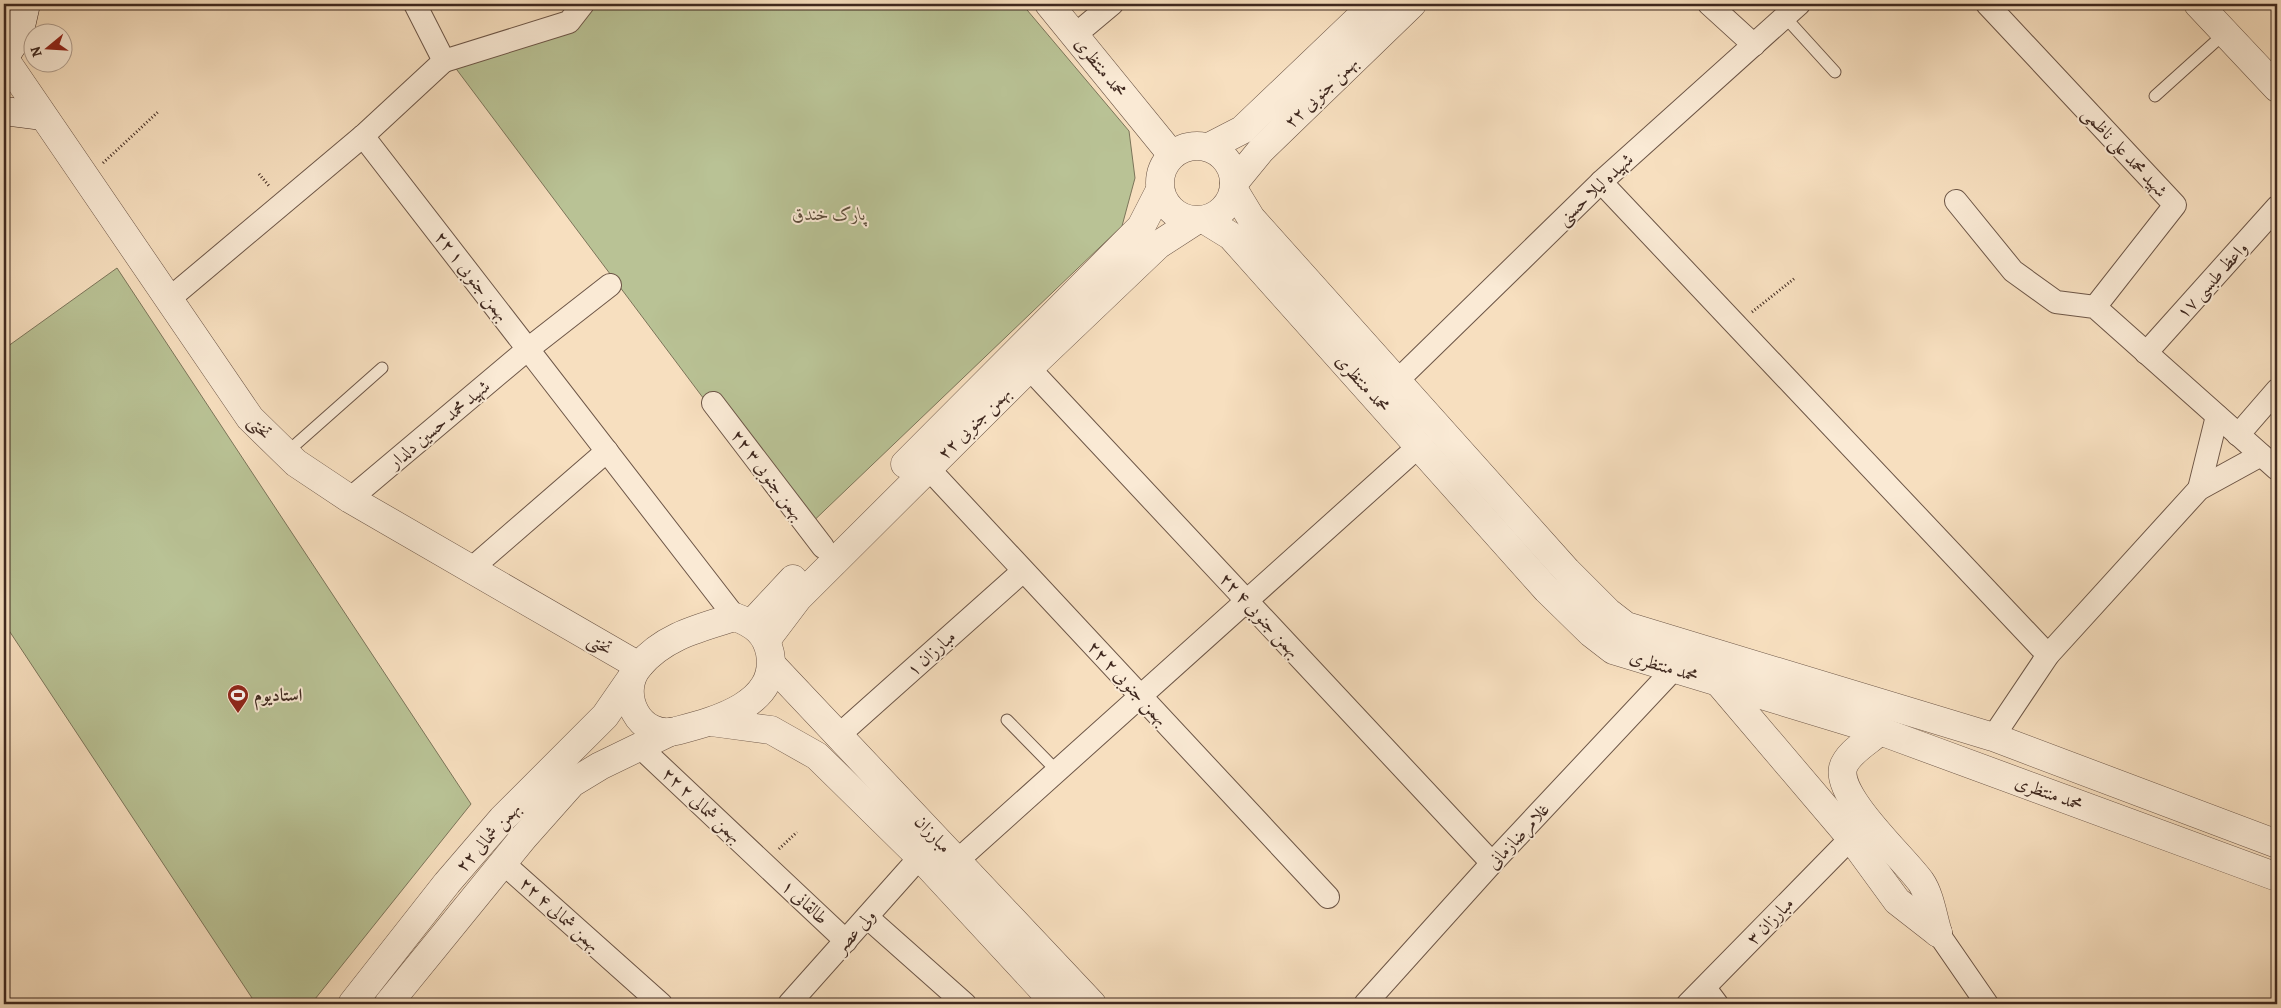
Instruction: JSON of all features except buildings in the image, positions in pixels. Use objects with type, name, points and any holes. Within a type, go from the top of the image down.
[{"type":"street","points":[[4,58],[19,35],[26,4]]},
{"type":"street","points":[[415,4],[444,61]]},
{"type":"street","points":[[169,299],[363,136],[444,61],[569,22],[583,4]]},
{"type":"street","name":"محمد منتظری","points":[[1049,4],[1172,154]]},
{"type":"street","points":[[1075,35],[1112,4]]},
{"type":"street","name":"۲۲ بهمن جنوبی","points":[[1209,147],[1242,130],[1374,4]]},
{"type":"street","name":"۲۲ بهمن جنوبی","points":[[1234,186],[1262,150],[1412,4]]},
{"type":"street","points":[[1709,4],[1754,45]]},
{"type":"street","name":"شهید محمد علی ناظمی","points":[[1987,4],[2175,205],[2094,307]]},
{"type":"street","points":[[2205,6],[2225,32],[2277,88]]},
{"type":"street","name":"شهیده لیلا حسنی","points":[[1397,381],[1601,182],[1792,10]]},
{"type":"street","name":"تختی","points":[[4,58],[250,418],[296,463],[350,499],[471,569],[635,672]]},
{"type":"street","points":[[4,111],[43,116]]},
{"type":"street","name":"۲۲ بهمن جنوبی ۱","points":[[363,136],[607,451],[757,636]]},
{"type":"street","points":[[1189,146],[1209,147],[1218,151],[1231,166],[1234,186],[1228,204],[1222,211],[1200,220],[1185,219],[1169,208],[1160,190],[1161,171],[1172,154],[1189,146]]},
{"type":"street","points":[[1601,182],[2048,655]]},
{"type":"street","name":"محمد منتظری","points":[[1234,186],[1251,218],[1567,571],[1608,612],[1626,626],[1993,737],[2277,844]]},
{"type":"street","name":"۲۲ بهمن جنوبی","points":[[757,636],[823,547],[1141,226],[1160,190]]},
{"type":"street","points":[[1956,202],[2013,271],[2056,302],[2094,307],[2269,462],[2199,489],[2048,655],[1993,737]]},
{"type":"street","name":"واعظ طبسی ۱۷","points":[[2146,353],[2277,207]]},
{"type":"street","name":"محمد منتظری","points":[[1200,220],[1231,236],[1547,590],[1591,633],[1613,650],[1673,670],[1880,731],[2277,877]]},
{"type":"street","name":"۲۲ بهمن جنوبی","points":[[757,636],[798,598],[1029,368],[1158,245],[1200,220]]},
{"type":"street","name":"شهید محمد حسین دلدار","points":[[350,499],[528,349],[610,284]]},
{"type":"street","name":"۲۲ بهمن جنوبی ۴","points":[[1029,368],[1492,863]]},
{"type":"street","points":[[2238,434],[2277,390]]},
{"type":"street","name":"۲۲ بهمن جنوبی ۳","points":[[713,404],[823,547]]},
{"type":"street","points":[[2199,489],[2217,416]]},
{"type":"street","points":[[958,860],[1419,446]]},
{"type":"street","points":[[471,569],[607,451]]},
{"type":"street","name":"۲۲ بهمن جنوبی ۲","points":[[928,468],[1328,898]]},
{"type":"street","name":"مبارزان ۱","points":[[840,734],[1023,571]]},
{"type":"street","points":[[684,633],[757,636],[766,683],[749,703],[711,722],[670,732],[651,728],[636,715],[630,703],[628,690],[635,672],[659,646],[684,633]]},
{"type":"street","name":"مبارزان","points":[[757,636],[840,734],[1092,1004]]},
{"type":"street","name":"غلامرضازمانی","points":[[1365,1004],[1492,863],[1673,670]]},
{"type":"street","name":"۲۲ بهمن شمالی","points":[[352,1004],[447,883],[502,819],[605,716],[635,672]]},
{"type":"street","points":[[1720,684],[1851,838],[1897,901],[1938,933]]},
{"type":"street","name":"مبارزان","points":[[711,722],[772,730],[818,756],[920,857],[1056,1004]]},
{"type":"street","points":[[1880,731],[1852,755],[1843,768],[1842,782],[1851,799],[1922,884],[1938,933],[1987,1004]]},
{"type":"street","name":"۲۲ بهمن شمالی","points":[[395,1002],[503,863],[572,783],[670,732]]},
{"type":"street","name":"۲۲ بهمن شمالی ۲","points":[[640,747],[763,863]]},
{"type":"street","points":[[2156,832],[2161,799]]},
{"type":"street","name":"مبارزان ۳","points":[[1688,1004],[1711,996],[1851,838]]},
{"type":"street","name":"ولی عصر","points":[[789,1004],[920,857]]},
{"type":"street","name":"۲۲ بهمن شمالی ۴","points":[[503,863],[661,1004]]},
{"type":"street","name":"طالقانی ۱","points":[[763,863],[846,941]]},
{"type":"street","points":[[867,917],[965,1004]]},
{"type":"lane","points":[[1792,10],[1835,72]]},
{"type":"lane","points":[[2155,96],[2225,32]]},
{"type":"lane","points":[[286,453],[382,368]]},
{"type":"lane","points":[[1007,720],[1057,771]]},
{"type":"path","points":[[87,179],[159,111]]},
{"type":"path","points":[[1736,325],[1795,278]]},
{"type":"green space","name":"پارک خندق","points":[[595,4],[1022,4],[1129,131],[1135,178],[1122,226],[803,531],[451,62],[577,29]]},
{"type":"green space","name":"استادیوم","points":[[117,268],[471,804],[311,1004],[256,1004],[4,623],[4,349]]},
{"type":"place","name":"استادیوم","points":[[238,714]]}]
